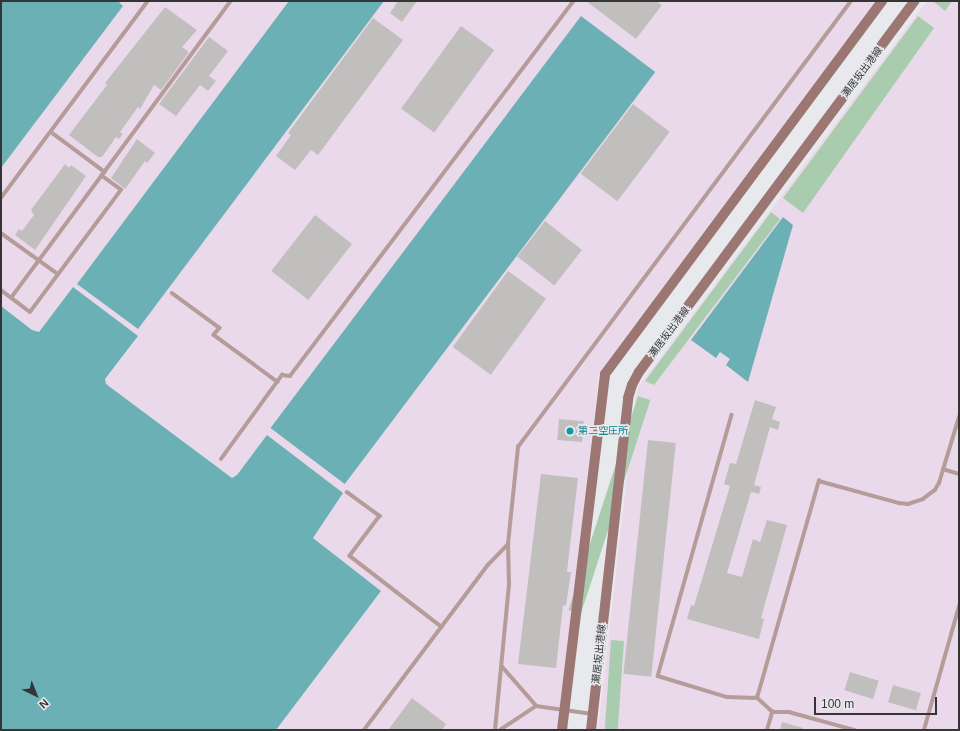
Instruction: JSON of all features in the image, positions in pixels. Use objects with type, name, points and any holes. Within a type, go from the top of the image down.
[{"type":"main road","points":[[562,730],[605,374],[882,1]]},
{"type":"main road","name":"瀬居坂出港線","points":[[591,730],[628,398],[632,385],[644,366],[915,1]]},
{"type":"lane","points":[[1,198],[148,1]]},
{"type":"lane","points":[[11,298],[231,1]]},
{"type":"lane","points":[[221,459],[282,375],[290,376],[574,1]]},
{"type":"lane","points":[[495,730],[509,584],[508,544],[518,447],[851,1]]},
{"type":"lane","points":[[51,132],[105,172]]},
{"type":"lane","points":[[1,290],[30,312],[121,190],[102,176]]},
{"type":"lane","points":[[1,233],[58,274]]},
{"type":"lane","points":[[172,293],[220,328],[214,336],[278,382]]},
{"type":"lane","points":[[732,415],[658,676],[728,697],[757,698],[772,712],[789,712],[855,730]]},
{"type":"lane","points":[[757,698],[819,481],[908,504],[930,496],[939,483],[959,418]]},
{"type":"lane","points":[[943,469],[959,474]]},
{"type":"lane","points":[[347,492],[380,516],[350,556],[442,627]]},
{"type":"lane","points":[[364,730],[442,627],[508,544]]},
{"type":"lane","points":[[924,730],[959,606]]},
{"type":"lane","points":[[502,667],[536,706],[592,714]]},
{"type":"lane","points":[[500,730],[536,706]]},
{"type":"lane","points":[[767,730],[772,712]]},
{"type":"shaded area","points":[[118,1],[875,1],[599,373],[559,730],[276,730],[381,591],[313,538],[343,493],[268,436],[235,477],[232,478],[106,384],[105,379],[136,340],[73,287],[39,332],[32,330],[1,306],[1,168],[123,4]]},
{"type":"shaded area","points":[[927,1],[959,1],[959,730],[598,730],[637,389]]},
{"type":"green space","points":[[933,1],[952,1],[945,11]]},
{"type":"green space","points":[[918,16],[934,28],[803,213],[783,198]]},
{"type":"green space","points":[[771,212],[780,219],[654,385],[645,381]]},
{"type":"green space","points":[[638,396],[650,400],[581,614],[568,610]]},
{"type":"green space","points":[[611,640],[624,641],[618,730],[605,730]]},
{"type":"water","points":[[1,1],[118,1],[123,6],[1,168]]},
{"type":"water","points":[[289,1],[384,1],[138,329],[77,284]]},
{"type":"water","points":[[581,16],[655,72],[345,484],[270,428]]},
{"type":"water","points":[[783,217],[793,225],[748,382],[726,365],[730,359],[720,352],[716,358],[691,340]]},
{"type":"water","points":[[73,287],[138,336],[105,379],[106,384],[232,478],[237,475],[267,435],[343,493],[313,538],[381,591],[276,730],[1,730],[1,306],[32,330],[39,332]]},
{"type":"building","points":[[398,1],[417,1],[402,22],[390,13]]},
{"type":"building","points":[[586,1],[656,1],[662,5],[636,39]]},
{"type":"building","points":[[165,7],[197,30],[182,47],[189,52],[161,90],[154,85],[140,109],[138,107],[120,132],[123,134],[119,139],[116,137],[102,157],[98,157],[69,135],[107,85],[105,83]]},
{"type":"building","points":[[373,18],[403,40],[318,155],[311,150],[295,170],[276,156],[291,135],[288,133]]},
{"type":"building","points":[[461,26],[494,50],[434,133],[401,109]]},
{"type":"building","points":[[209,37],[228,51],[209,76],[216,81],[208,91],[200,85],[176,116],[159,104]]},
{"type":"building","points":[[633,104],[670,132],[617,201],[581,173]]},
{"type":"building","points":[[137,139],[155,153],[147,163],[145,161],[125,189],[111,178]]},
{"type":"building","points":[[65,164],[69,168],[71,165],[86,176],[35,250],[15,235],[19,229],[22,231],[34,215],[31,210]]},
{"type":"building","points":[[315,215],[352,244],[308,300],[271,271]]},
{"type":"building","points":[[545,221],[582,250],[554,285],[517,256]]},
{"type":"building","points":[[508,271],[546,299],[491,375],[453,347]]},
{"type":"building","points":[[755,400],[776,407],[772,419],[780,422],[778,430],[770,427],[754,485],[761,487],[759,494],[751,492],[727,573],[742,577],[753,539],[760,542],[767,520],[787,525],[761,618],[764,619],[759,639],[687,619],[691,605],[694,606],[730,486],[724,484],[730,463],[736,464]]},
{"type":"building","name":"第二空圧所","points":[[559,419],[584,421],[582,442],[557,440]]},
{"type":"building","points":[[648,440],[676,443],[651,677],[623,674]]},
{"type":"building","points":[[541,474],[578,478],[567,572],[571,572],[566,606],[563,605],[556,668],[518,664]]},
{"type":"building","points":[[850,672],[879,681],[873,699],[844,690]]},
{"type":"building","points":[[893,685],[921,693],[916,710],[888,702]]},
{"type":"building","points":[[412,698],[446,724],[442,730],[388,730]]},
{"type":"building","points":[[782,722],[803,728],[803,730],[780,730]]},
{"type":"place","name":"第二空圧所","points":[[570,431]]}]
